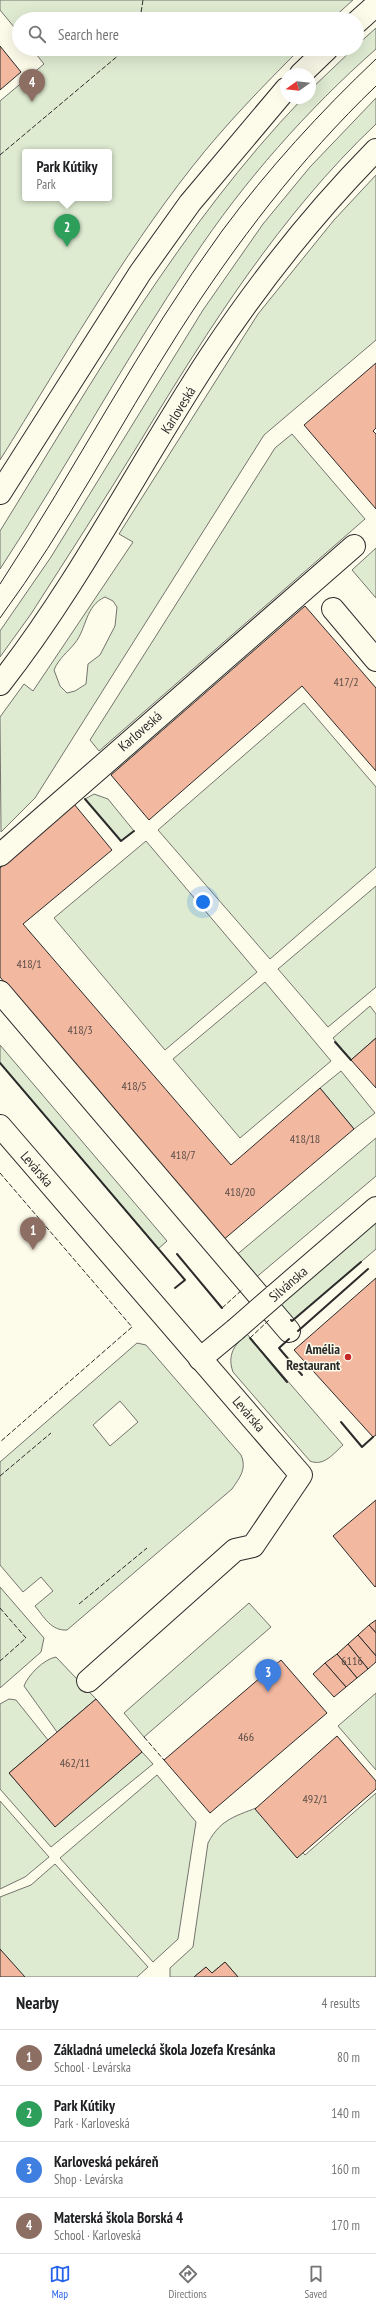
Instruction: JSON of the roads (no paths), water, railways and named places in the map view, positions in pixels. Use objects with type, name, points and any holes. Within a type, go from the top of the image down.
[{"type":"street","points":[[364,16],[376,5]]},
{"type":"street","points":[[307,68],[320,56]]},
{"type":"street","points":[[0,493],[145,267],[190,203],[280,96]]},
{"type":"street","name":"Karloveská","points":[[0,684],[19,660],[83,563],[210,357],[290,246],[348,179],[376,150]]},
{"type":"street","name":"Karloveská","points":[[0,855],[354,546]]},
{"type":"street","points":[[333,609],[376,660]]},
{"type":"street","points":[[0,992],[222,1254],[289,1330]]},
{"type":"street","name":"Levárska","points":[[0,1126],[200,1359],[302,1474],[253,1546],[235,1550],[88,1681]]},
{"type":"street","name":"Silvánska","points":[[200,1359],[376,1208]]},
{"type":"tram line","points":[[0,584],[163,317],[222,231],[276,163],[315,120],[376,59]]},
{"type":"tram line","points":[[0,618],[48,548],[179,332],[223,266],[295,172],[376,86]]},
{"type":"place","name":"Materská škola Borská 4","points":[[32,102]]},
{"type":"place","name":"Park Kútiky","points":[[67,247]]},
{"type":"place","name":"Základná umelecká škola Jozefa Kresánka","points":[[33,1250]]},
{"type":"place","name":"Amélia Restaurant","points":[[348,1357]]},
{"type":"place","name":"Karloveská pekáreň","points":[[268,1692]]}]
